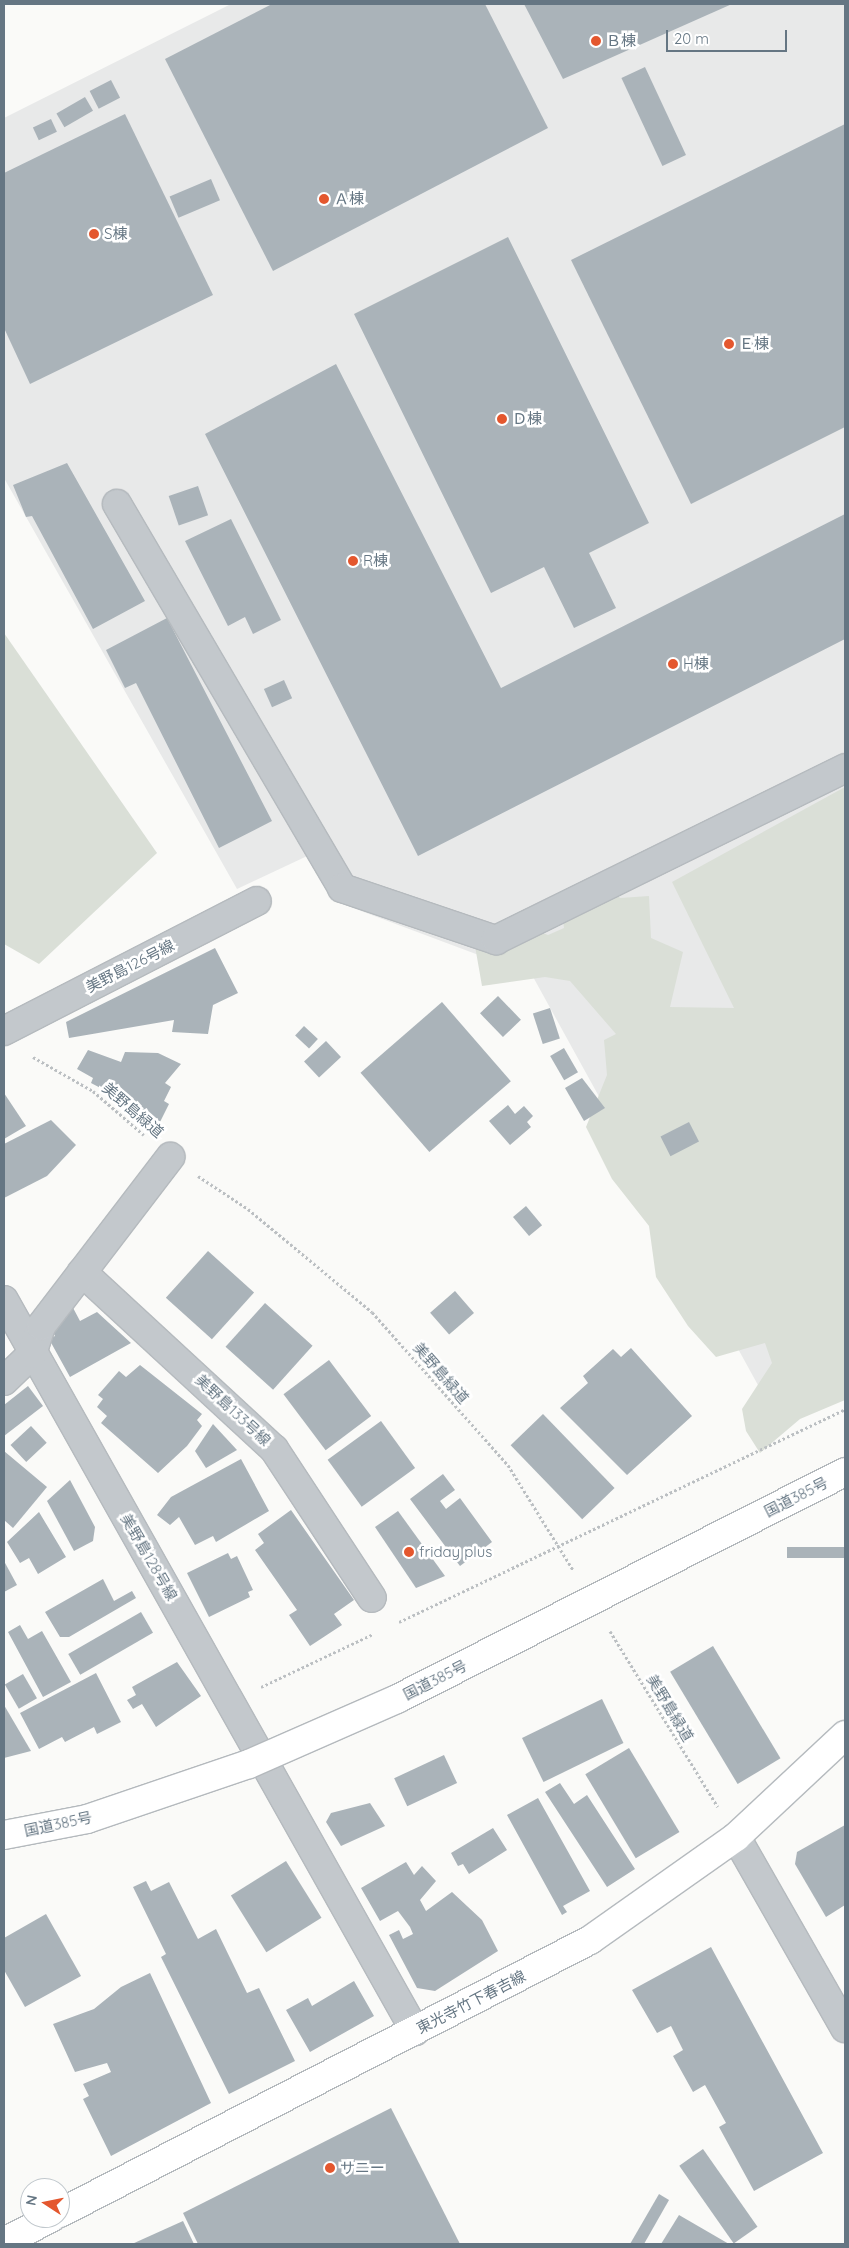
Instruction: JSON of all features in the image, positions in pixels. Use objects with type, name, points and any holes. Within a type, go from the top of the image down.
[{"type":"main road","name":"国道385号","points":[[4,1835],[87,1819],[258,1760],[397,1699],[845,1472]]},
{"type":"main road","name":"東光寺竹下春吉線","points":[[70,2208],[590,1940],[736,1837],[845,1735]]},
{"type":"main road","points":[[4,2242],[31,2228]]},
{"type":"street","points":[[117,504],[342,888],[496,940],[845,768]]},
{"type":"street","name":"美野島126号線","points":[[4,1031],[257,901]]},
{"type":"street","points":[[4,1381],[32,1354],[41,1326],[170,1157]]},
{"type":"street","name":"美野島133号線","points":[[82,1272],[274,1449],[372,1598]]},
{"type":"street","name":"美野島128号線","points":[[4,1300],[32,1354],[296,1812],[415,2031]]},
{"type":"street","points":[[736,1837],[845,2028]]},
{"type":"path","name":"美野島緑道","points":[[28,1055],[93,1091],[170,1157],[248,1209],[372,1312],[508,1465],[575,1573]]},
{"type":"path","points":[[391,1626],[559,1547],[845,1408]]},
{"type":"path","name":"美野島緑道","points":[[606,1624],[736,1837]]},
{"type":"path","points":[[231,1701],[382,1630]]},
{"type":"shaded area","points":[[231,4],[845,4],[845,1366],[769,1405],[532,975],[345,905],[320,850],[237,889],[4,478],[4,118]]},
{"type":"shaded area","points":[[4,633],[157,853],[39,964],[4,944]]},
{"type":"shaded area","points":[[845,787],[845,1400],[800,1419],[760,1453],[746,1431],[742,1409],[772,1363],[765,1343],[716,1357],[688,1326],[656,1277],[649,1226],[612,1179],[586,1127],[607,1075],[604,1040],[616,1034],[570,981],[545,977],[482,986],[475,946],[510,921],[548,935],[564,928],[560,897],[602,877],[620,898],[649,896],[651,938],[683,952],[670,1007],[734,1008],[672,882]]},
{"type":"building","name":"Ａ棟","points":[[272,4],[485,4],[548,128],[273,271],[165,59]]},
{"type":"building","name":"Ｂ棟","points":[[524,4],[732,4],[563,79]]},
{"type":"building","points":[[645,67],[686,155],[662,166],[621,78]]},
{"type":"building","points":[[111,80],[120,98],[99,109],[90,91]]},
{"type":"building","points":[[85,97],[93,111],[64,127],[56,114]]},
{"type":"building","name":"S棟","points":[[125,114],[213,295],[30,384],[4,328],[4,173]]},
{"type":"building","points":[[51,119],[57,132],[39,140],[33,127]]},
{"type":"building","name":"Ｅ棟","points":[[845,124],[845,427],[691,504],[571,260]]},
{"type":"building","points":[[211,179],[220,200],[179,218],[170,197]]},
{"type":"building","name":"Ｄ棟","points":[[508,237],[649,523],[589,553],[616,608],[574,628],[544,567],[491,593],[354,314]]},
{"type":"building","points":[[336,364],[501,688],[845,514],[845,639],[418,856],[205,434]]},
{"type":"building","points":[[67,463],[145,601],[93,629],[32,516],[26,517],[13,485]]},
{"type":"building","points":[[198,486],[208,515],[179,525],[169,496]]},
{"type":"building","points":[[231,519],[281,620],[253,634],[245,617],[228,626],[185,541]]},
{"type":"building","points":[[167,618],[272,821],[219,848],[136,683],[125,688],[106,650]]},
{"type":"building","points":[[284,680],[292,698],[272,707],[264,689]]},
{"type":"building","points":[[215,948],[238,993],[213,1005],[208,1034],[172,1032],[174,1020],[69,1038],[66,1022]]},
{"type":"building","points":[[498,996],[521,1020],[503,1037],[480,1013]]},
{"type":"building","points":[[442,1002],[511,1081],[429,1152],[360,1073]]},
{"type":"building","points":[[550,1008],[560,1038],[543,1044],[533,1014]]},
{"type":"building","points":[[304,1026],[318,1039],[309,1048],[295,1036]]},
{"type":"building","points":[[326,1041],[341,1057],[319,1078],[304,1061]]},
{"type":"building","points":[[564,1048],[578,1072],[564,1080],[550,1056]]},
{"type":"building","points":[[88,1050],[121,1062],[125,1052],[158,1053],[181,1064],[165,1083],[171,1087],[164,1101],[169,1104],[159,1124],[149,1119],[152,1115],[91,1083],[93,1078],[77,1069]]},
{"type":"building","points":[[582,1078],[605,1108],[584,1121],[565,1088]]},
{"type":"building","points":[[4,1093],[26,1126],[4,1139]]},
{"type":"building","points":[[508,1105],[515,1114],[524,1106],[533,1116],[527,1122],[531,1127],[510,1145],[489,1121]]},
{"type":"building","points":[[51,1120],[76,1145],[47,1176],[4,1198],[4,1144]]},
{"type":"building","points":[[689,1122],[699,1142],[670,1156],[660,1137]]},
{"type":"building","points":[[526,1206],[542,1225],[529,1236],[513,1217]]},
{"type":"building","points":[[208,1251],[254,1292],[212,1339],[166,1298]]},
{"type":"building","points":[[455,1291],[474,1313],[449,1335],[430,1313]]},
{"type":"building","points":[[265,1303],[313,1346],[273,1390],[226,1347]]},
{"type":"building","points":[[71,1304],[80,1321],[97,1312],[131,1343],[70,1377],[49,1339],[55,1336],[50,1327]]},
{"type":"building","points":[[631,1348],[692,1416],[627,1475],[560,1408],[588,1383],[583,1376],[613,1349],[621,1357]]},
{"type":"building","points":[[329,1360],[371,1416],[326,1450],[283,1394]]},
{"type":"building","points":[[140,1365],[202,1414],[197,1420],[202,1426],[187,1446],[158,1473],[101,1423],[107,1416],[97,1407],[103,1399],[98,1395],[119,1371],[126,1377]]},
{"type":"building","points":[[28,1386],[43,1406],[4,1436],[4,1405]]},
{"type":"building","points":[[543,1414],[615,1488],[582,1519],[511,1445]]},
{"type":"building","points":[[381,1421],[415,1468],[362,1507],[328,1460]]},
{"type":"building","points":[[213,1424],[237,1450],[206,1468],[195,1451]]},
{"type":"building","points":[[31,1426],[47,1443],[26,1462],[11,1445]]},
{"type":"building","points":[[4,1451],[47,1487],[13,1528],[4,1520]]},
{"type":"building","points":[[241,1459],[269,1511],[216,1542],[213,1536],[195,1545],[179,1517],[170,1525],[157,1515],[171,1497]]},
{"type":"building","points":[[443,1474],[455,1490],[440,1501],[446,1509],[460,1498],[492,1542],[460,1566],[410,1499]]},
{"type":"building","points":[[70,1480],[95,1527],[93,1541],[74,1551],[47,1501]]},
{"type":"building","points":[[291,1510],[354,1600],[334,1614],[342,1625],[310,1646],[289,1615],[297,1610],[255,1550],[264,1543],[258,1534]]},
{"type":"building","name":"friday plus","points":[[398,1511],[445,1576],[416,1588],[375,1527]]},
{"type":"building","points":[[39,1512],[66,1557],[38,1574],[29,1558],[20,1563],[7,1542]]},
{"type":"building","points":[[787,1547],[845,1547],[845,1558],[787,1558]]},
{"type":"building","points":[[228,1553],[231,1559],[237,1556],[253,1590],[248,1592],[250,1597],[209,1617],[187,1573]]},
{"type":"building","points":[[4,1561],[17,1585],[4,1592]]},
{"type":"building","points":[[103,1579],[114,1601],[132,1591],[136,1598],[69,1637],[60,1637],[45,1612]]},
{"type":"building","points":[[141,1612],[153,1633],[80,1675],[68,1654]]},
{"type":"building","points":[[20,1625],[28,1639],[42,1631],[71,1682],[43,1697],[8,1632]]},
{"type":"building","points":[[713,1646],[780,1758],[738,1784],[670,1672]]},
{"type":"building","points":[[177,1662],[201,1696],[156,1727],[142,1704],[133,1709],[127,1700],[136,1695],[132,1687]]},
{"type":"building","points":[[96,1673],[121,1722],[97,1734],[94,1727],[65,1742],[62,1737],[39,1749],[20,1713]]},
{"type":"building","points":[[23,1674],[37,1698],[19,1709],[5,1684]]},
{"type":"building","points":[[602,1699],[623,1743],[543,1782],[522,1738]]},
{"type":"building","points":[[4,1705],[31,1751],[4,1758]]},
{"type":"building","points":[[629,1748],[679,1832],[636,1858],[585,1774]]},
{"type":"building","points":[[444,1755],[457,1783],[407,1806],[394,1778]]},
{"type":"building","points":[[560,1783],[574,1804],[587,1795],[635,1869],[607,1887],[545,1792]]},
{"type":"building","points":[[538,1798],[590,1891],[563,1906],[567,1912],[562,1915],[507,1815]]},
{"type":"building","points":[[370,1803],[385,1826],[341,1846],[326,1822],[331,1813]]},
{"type":"building","points":[[845,1825],[845,1905],[826,1917],[795,1864],[797,1852]]},
{"type":"building","points":[[493,1828],[507,1850],[469,1874],[463,1864],[458,1866],[451,1853]]},
{"type":"building","points":[[286,1861],[322,1918],[266,1952],[231,1895]]},
{"type":"building","points":[[406,1862],[414,1875],[422,1866],[436,1881],[420,1900],[426,1911],[452,1892],[482,1920],[498,1951],[435,1991],[417,1988],[389,1935],[399,1930],[403,1939],[413,1934],[410,1927],[398,1911],[380,1921],[361,1888]]},
{"type":"building","points":[[146,1881],[151,1891],[169,1882],[198,1939],[216,1929],[247,1993],[259,1988],[295,2061],[229,2094],[161,1957],[166,1954],[133,1887]]},
{"type":"building","points":[[46,1914],[81,1976],[25,2007],[4,1970],[4,1938]]},
{"type":"building","points":[[711,1947],[823,2153],[754,2191],[719,2127],[726,2123],[705,2085],[693,2092],[673,2056],[683,2050],[671,2026],[657,2033],[632,1990]]},
{"type":"building","points":[[150,1973],[211,2103],[111,2156],[83,2099],[89,2096],[83,2084],[111,2072],[107,2063],[75,2072],[53,2024],[94,2009],[121,1987]]},
{"type":"building","points":[[354,1981],[374,2016],[310,2052],[286,2010],[308,1998],[312,2006]]},
{"type":"building","points":[[391,2108],[460,2244],[198,2244],[183,2213]]},
{"type":"building","points":[[703,2149],[757,2227],[734,2243],[679,2166]]},
{"type":"building","points":[[659,2194],[669,2200],[644,2244],[630,2244]]},
{"type":"building","points":[[679,2215],[729,2244],[661,2244]]},
{"type":"building","points":[[183,2221],[194,2244],[132,2244]]},
{"type":"place","name":"Ｂ棟","points":[[596,41]]},
{"type":"place","name":"Ａ棟","points":[[324,199]]},
{"type":"place","name":"S棟","points":[[94,234]]},
{"type":"place","name":"Ｅ棟","points":[[729,344]]},
{"type":"place","name":"Ｄ棟","points":[[502,419]]},
{"type":"place","name":"R棟","points":[[353,561]]},
{"type":"place","name":"H棟","points":[[673,664]]},
{"type":"place","name":"friday plus","points":[[409,1552]]},
{"type":"place","name":"サニー","points":[[330,2168]]}]
